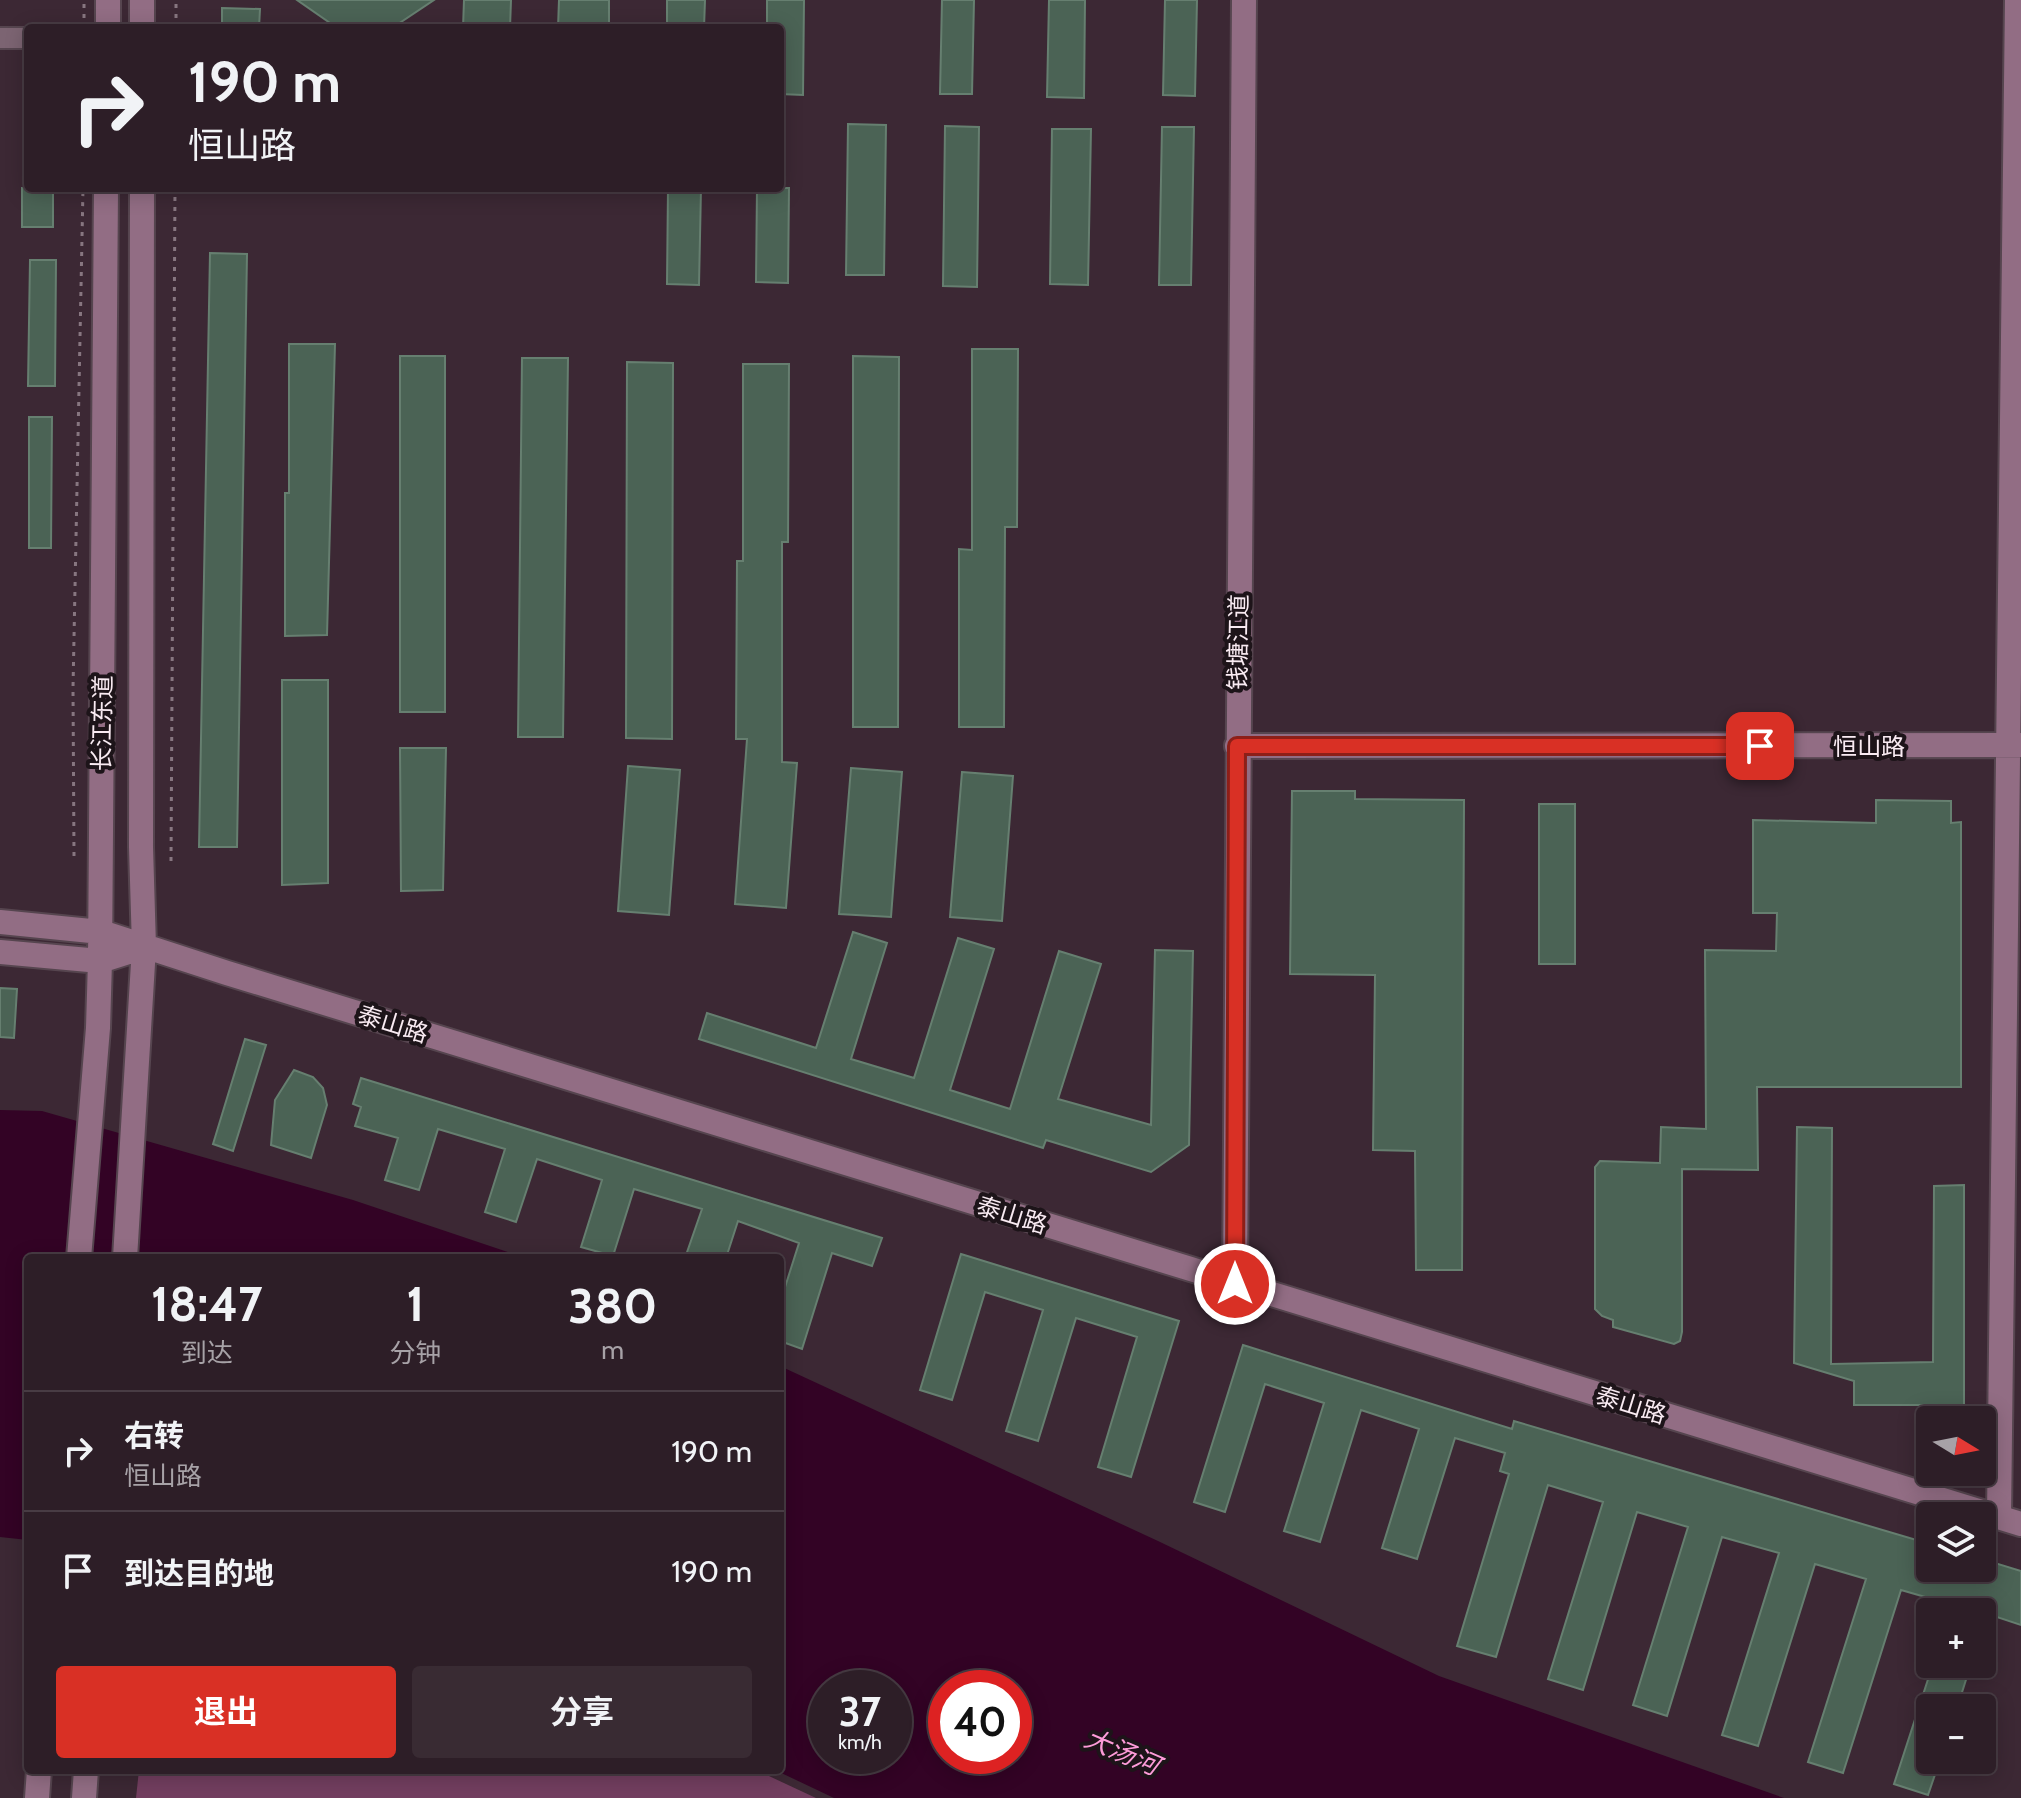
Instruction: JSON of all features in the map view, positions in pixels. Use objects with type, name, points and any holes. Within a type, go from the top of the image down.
[{"type":"street","points":[[108,0],[108,24]]},
{"type":"street","points":[[142,0],[142,24]]},
{"type":"street","name":"钱塘江道","points":[[1235,1284],[1244,0]]},
{"type":"street","points":[[2010,1521],[2017,0]]},
{"type":"street","points":[[0,38],[24,38]]},
{"type":"street","name":"长江东道","points":[[79,1254],[98,1028],[101,932],[106,192]]},
{"type":"street","name":"长江东道","points":[[125,1254],[144,947],[141,831],[142,192]]},
{"type":"street","name":"恒山路","points":[[1237,746],[2014,746]]},
{"type":"street","name":"泰山路","points":[[0,922],[101,932],[2010,1521]]},
{"type":"street","points":[[0,952],[100,961],[144,947]]},
{"type":"street","points":[[37,1798],[39,1774]]},
{"type":"street","points":[[84,1798],[86,1774]]},
{"type":"path","points":[[84,0],[84,24]]},
{"type":"path","points":[[176,0],[176,24]]},
{"type":"path","points":[[74,856],[74,594],[83,192]]},
{"type":"path","points":[[171,861],[175,192]]},
{"type":"shaded area","points":[[139,1774],[765,1774],[816,1798],[136,1798]]},
{"type":"water","points":[[0,1110],[42,1111],[353,1200],[514,1254],[24,1254],[24,1540],[0,1537]]},
{"type":"water","name":"大汤河","points":[[784,1368],[1158,1541],[1439,1676],[1784,1798],[834,1798],[783,1774]]},
{"type":"building","points":[[297,0],[434,0],[398,24],[332,24]]},
{"type":"building","points":[[464,0],[511,0],[510,24],[463,24]]},
{"type":"building","points":[[559,0],[609,0],[609,24],[558,24]]},
{"type":"building","points":[[667,0],[705,0],[704,24],[667,24]]},
{"type":"building","points":[[767,0],[804,0],[803,95],[784,94],[784,24],[767,24]]},
{"type":"building","points":[[942,0],[974,0],[972,94],[940,94]]},
{"type":"building","points":[[1049,0],[1085,0],[1084,98],[1047,97]]},
{"type":"building","points":[[1165,0],[1197,0],[1195,96],[1163,95]]},
{"type":"building","points":[[222,8],[260,9],[259,24],[222,24]]},
{"type":"building","points":[[848,124],[886,125],[884,275],[846,275]]},
{"type":"building","points":[[945,126],[979,127],[977,287],[943,286]]},
{"type":"building","points":[[1162,127],[1194,127],[1191,285],[1159,285]]},
{"type":"building","points":[[1052,129],[1091,129],[1088,285],[1050,284]]},
{"type":"building","points":[[22,188],[24,192],[53,192],[53,227],[22,227]]},
{"type":"building","points":[[784,188],[789,188],[788,283],[756,282],[757,192],[784,192]]},
{"type":"building","points":[[668,192],[701,192],[699,285],[667,284]]},
{"type":"building","points":[[210,253],[247,254],[237,847],[199,847]]},
{"type":"building","points":[[30,260],[56,260],[55,386],[28,386]]},
{"type":"building","points":[[289,344],[335,344],[327,635],[285,636]]},
{"type":"building","points":[[972,349],[1018,349],[1017,527],[1005,527],[1004,727],[959,727],[959,549],[972,550]]},
{"type":"building","points":[[400,356],[445,356],[445,712],[400,712]]},
{"type":"building","points":[[853,356],[899,357],[898,727],[853,727]]},
{"type":"building","points":[[522,358],[568,358],[563,737],[518,737]]},
{"type":"building","points":[[627,362],[673,363],[672,739],[626,738]]},
{"type":"building","points":[[743,364],[789,364],[788,542],[782,542],[782,762],[797,763],[786,908],[735,904],[747,739],[736,739],[737,561],[743,561]]},
{"type":"building","points":[[29,417],[52,417],[51,548],[29,548]]},
{"type":"building","points":[[282,680],[328,680],[328,883],[282,885]]},
{"type":"building","points":[[400,748],[446,748],[443,890],[401,891]]},
{"type":"building","points":[[628,766],[680,770],[669,915],[618,911]]},
{"type":"building","points":[[851,768],[902,772],[891,917],[839,914]]},
{"type":"building","points":[[962,772],[1013,776],[1002,921],[950,917]]},
{"type":"building","points":[[1292,791],[1355,791],[1355,799],[1464,800],[1462,1270],[1416,1270],[1415,1151],[1373,1150],[1375,975],[1290,974]]},
{"type":"building","points":[[1876,800],[1951,801],[1951,823],[1961,822],[1961,1087],[1757,1087],[1758,1170],[1682,1169],[1680,1341],[1674,1344],[1613,1327],[1613,1320],[1595,1309],[1595,1167],[1600,1161],[1660,1163],[1661,1127],[1706,1129],[1705,950],[1776,951],[1777,913],[1753,913],[1753,820],[1876,823]]},
{"type":"building","points":[[1539,804],[1575,804],[1575,964],[1539,964]]},
{"type":"building","points":[[853,932],[887,943],[851,1059],[914,1078],[958,938],[994,949],[950,1090],[1010,1109],[1059,951],[1101,964],[1058,1099],[1151,1125],[1155,950],[1193,951],[1189,1145],[1151,1172],[1046,1140],[1043,1148],[699,1039],[707,1013],[816,1048]]},
{"type":"building","points":[[0,988],[17,989],[14,1038],[0,1037]]},
{"type":"building","points":[[245,1039],[266,1045],[233,1151],[213,1144]]},
{"type":"building","points":[[294,1070],[313,1077],[323,1088],[327,1105],[311,1158],[271,1145],[275,1100]]},
{"type":"building","points":[[361,1078],[882,1238],[872,1266],[832,1253],[802,1349],[784,1342],[784,1290],[799,1243],[738,1221],[727,1254],[686,1254],[702,1209],[634,1189],[614,1254],[581,1247],[602,1180],[537,1159],[516,1222],[485,1212],[505,1149],[438,1129],[419,1190],[385,1180],[398,1138],[355,1126],[361,1107],[353,1104]]},
{"type":"building","points":[[1797,1127],[1832,1128],[1831,1364],[1933,1362],[1934,1186],[1964,1185],[1964,1406],[1854,1405],[1854,1381],[1794,1363]]},
{"type":"building","points":[[961,1254],[1179,1321],[1131,1477],[1098,1467],[1137,1337],[1076,1318],[1038,1441],[1006,1431],[1043,1310],[985,1292],[952,1400],[920,1390]]},
{"type":"building","points":[[1243,1345],[1512,1429],[1514,1421],[1916,1540],[1916,1582],[1996,1582],[1996,1563],[2021,1571],[2021,1625],[1996,1617],[1996,1598],[1929,1598],[1901,1590],[1843,1773],[1808,1762],[1866,1579],[1815,1564],[1758,1746],[1722,1735],[1779,1553],[1722,1537],[1667,1716],[1633,1705],[1688,1527],[1637,1512],[1583,1690],[1548,1679],[1603,1502],[1548,1485],[1496,1657],[1457,1646],[1509,1474],[1500,1471],[1505,1453],[1455,1438],[1417,1559],[1382,1548],[1419,1429],[1361,1410],[1320,1542],[1284,1531],[1324,1403],[1265,1384],[1225,1512],[1194,1502]]},
{"type":"building","points":[[1928,1678],[1967,1678],[1961,1694],[1923,1694]]},
{"type":"building","points":[[1916,1716],[1916,1774],[1935,1774],[1928,1795],[1894,1784]]},
{"type":"route","points":[[1235,1284],[1237,746],[1760,746]]}]
